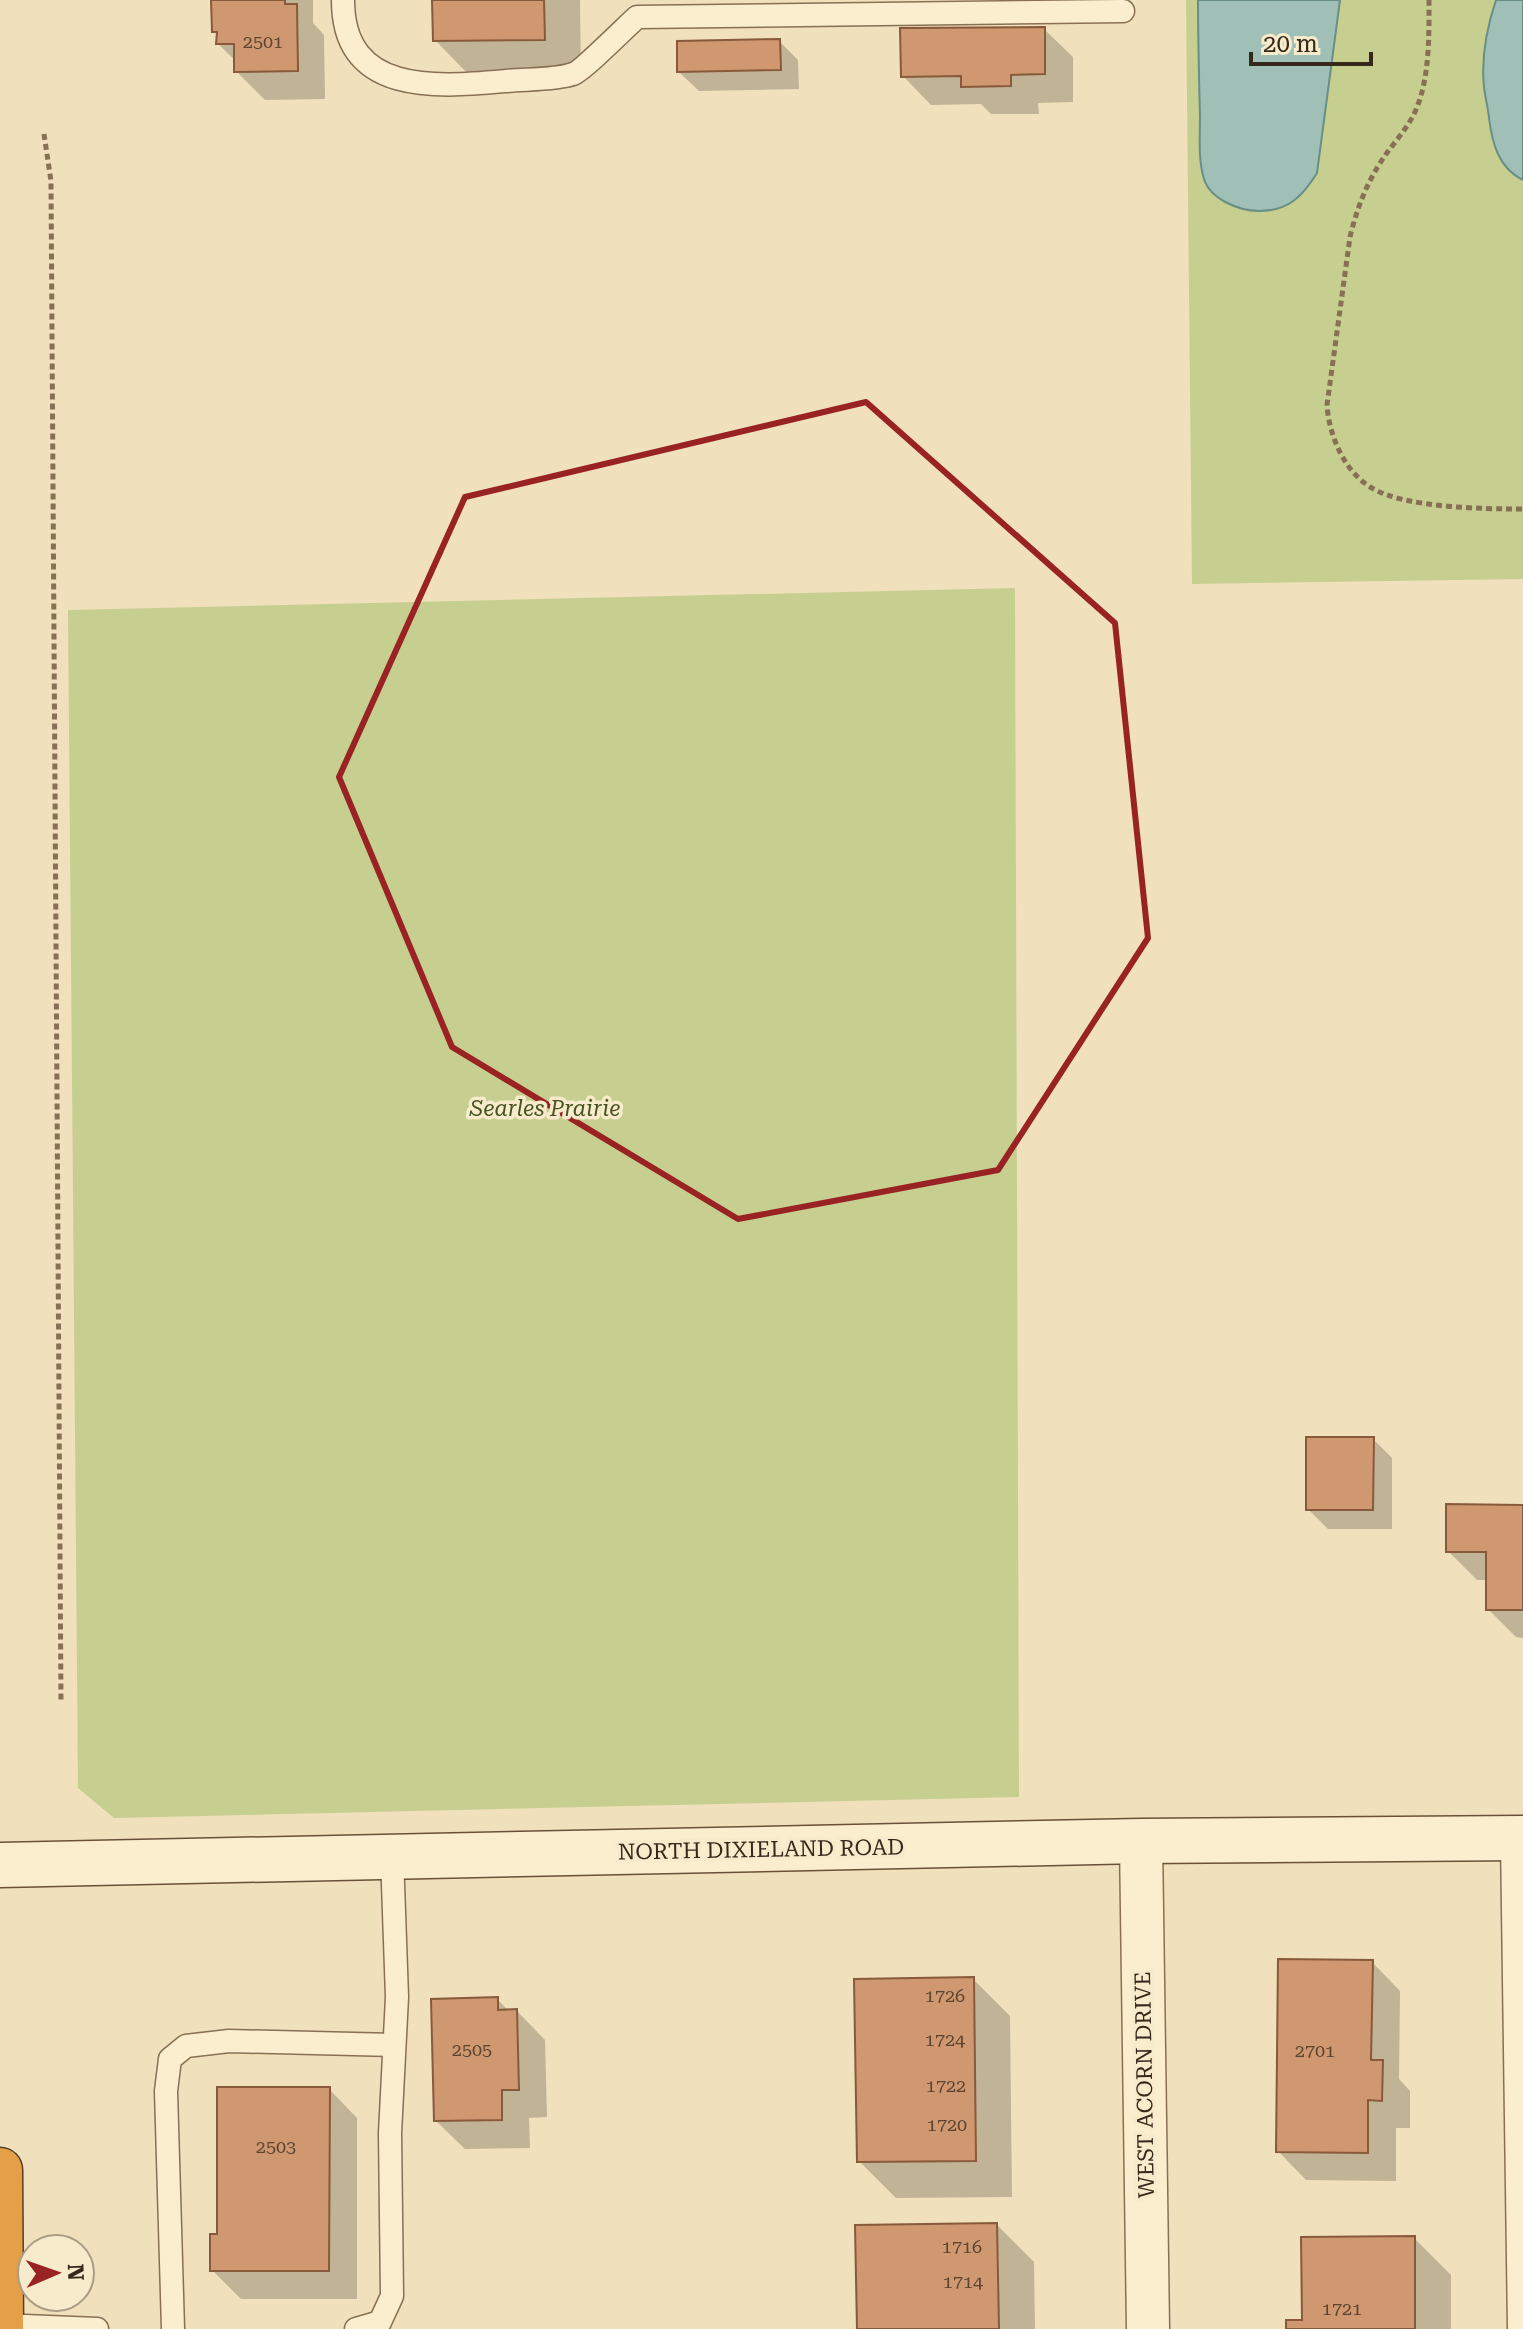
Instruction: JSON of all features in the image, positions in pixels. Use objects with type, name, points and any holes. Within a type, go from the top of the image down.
[{"type":"highway","points":[[0,2170],[1,2327]]},
{"type":"street","name":"NORTH DIXIELAND ROAD","points":[[0,1865],[1141,1841],[1517,1838]]},
{"type":"street","name":"WEST ACORN DRIVE","points":[[1141,1841],[1148,2329]]},
{"type":"lane","points":[[343,0],[343,16],[355,52],[387,77],[444,86],[575,74],[637,17],[1123,11]]},
{"type":"lane","points":[[1517,1838],[1519,2329]]},
{"type":"lane","points":[[356,2329],[380,2322],[392,2296],[390,2133],[397,1997],[392,1856]]},
{"type":"lane","points":[[173,2329],[166,2091],[170,2059],[186,2046],[229,2041],[394,2045]]},
{"type":"lane","points":[[1,2327],[97,2329]]},
{"type":"path","points":[[1429,0],[1425,70],[1418,104],[1364,191],[1350,237],[1327,405],[1328,419],[1344,459],[1362,481],[1378,491],[1402,499],[1457,507],[1523,509]]},
{"type":"path","points":[[44,134],[51,196],[61,1703]]},
{"type":"highlighted area","points":[[866,402],[1115,623],[1148,938],[998,1170],[738,1219],[452,1047],[339,777],[465,497]]},
{"type":"green space","points":[[1186,0],[1523,0],[1523,579],[1192,584]]},
{"type":"green space","name":"Searles Prairie","points":[[1015,588],[1019,1797],[114,1818],[78,1788],[68,610]]},
{"type":"water","points":[[1198,0],[1340,0],[1317,173],[1300,196],[1286,205],[1259,211],[1243,209],[1219,198],[1207,186],[1200,148]]},
{"type":"water","points":[[1496,0],[1523,0],[1523,180],[1508,169],[1498,154],[1484,91],[1483,65]]},
{"type":"building","points":[[211,0],[285,0],[285,4],[297,4],[298,71],[234,72],[234,44],[216,44],[217,32],[212,32]]},
{"type":"building","points":[[432,0],[544,0],[545,40],[433,41]]},
{"type":"building","points":[[1045,27],[1045,74],[1011,75],[1011,86],[961,87],[961,76],[901,77],[900,28]]},
{"type":"building","points":[[780,39],[781,70],[677,72],[677,41]]},
{"type":"building","points":[[1306,1437],[1374,1437],[1373,1510],[1306,1510]]},
{"type":"building","points":[[1446,1504],[1523,1505],[1523,1610],[1486,1610],[1486,1552],[1446,1552]]},
{"type":"building","points":[[1278,1959],[1373,1960],[1371,2060],[1383,2060],[1382,2101],[1368,2100],[1368,2153],[1276,2152]]},
{"type":"building","points":[[974,1977],[976,2161],[857,2162],[854,1979]]},
{"type":"building","points":[[498,1997],[498,2010],[517,2009],[519,2090],[502,2090],[502,2120],[434,2121],[431,1999]]},
{"type":"building","points":[[217,2087],[330,2087],[329,2271],[210,2271],[210,2234],[217,2234]]},
{"type":"building","points":[[997,2223],[999,2329],[857,2329],[855,2225]]},
{"type":"building","points":[[1415,2236],[1415,2329],[1286,2329],[1286,2320],[1302,2320],[1301,2237]]}]
